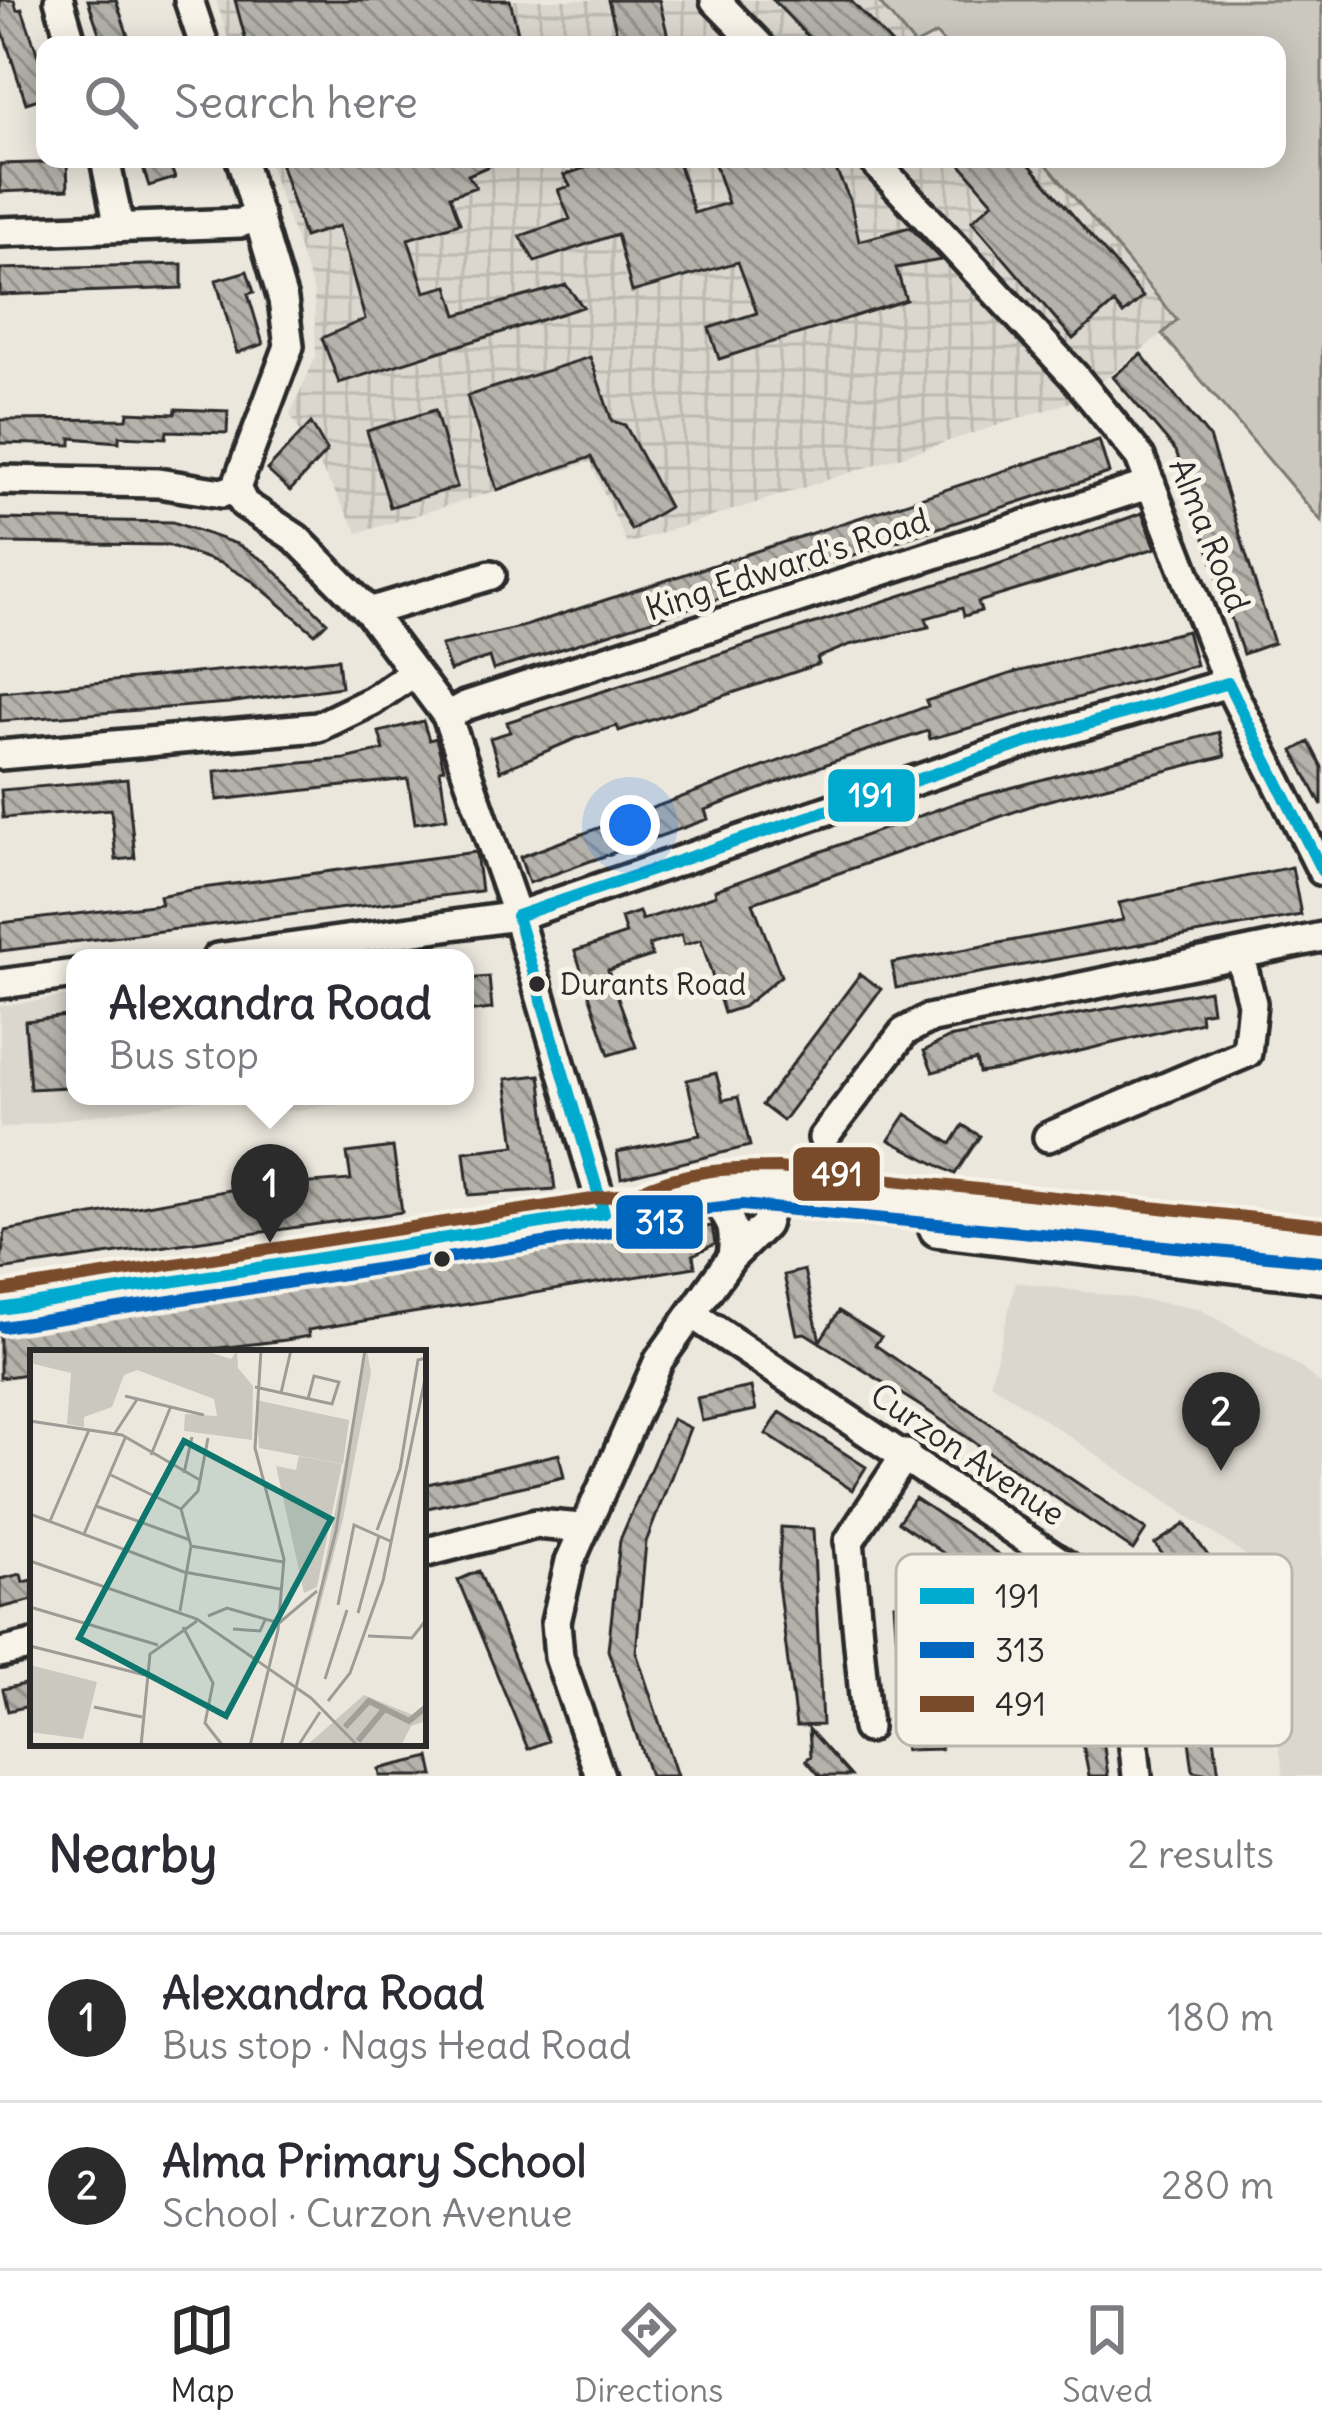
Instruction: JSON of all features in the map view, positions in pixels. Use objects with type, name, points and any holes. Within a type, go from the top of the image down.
[{"type":"main road","points":[[721,1196],[776,1186],[1322,1243]]},
{"type":"main road","points":[[0,1309],[643,1209],[669,1195],[768,1195],[770,1208],[1322,1274]]},
{"type":"street","points":[[59,0],[69,36]]},
{"type":"street","points":[[189,0],[201,36]]},
{"type":"street","points":[[715,0],[750,36]]},
{"type":"street","points":[[107,168],[119,227]]},
{"type":"street","points":[[244,168],[260,216],[289,346],[236,488],[244,504],[296,538],[369,612],[447,716],[517,916],[604,1213]]},
{"type":"street","name":"Alma Road","points":[[880,168],[1088,392],[1140,457],[1228,683],[1322,871]]},
{"type":"street","points":[[0,232],[241,223],[260,216]]},
{"type":"street","points":[[0,480],[158,483],[223,493],[236,488]]},
{"type":"street","name":"King Edward's Road","points":[[447,716],[465,706],[1151,484]]},
{"type":"street","points":[[369,612],[491,575]]},
{"type":"street","points":[[0,755],[318,727],[372,701],[413,673]]},
{"type":"street","points":[[281,949],[517,916],[1018,745],[1228,683]]},
{"type":"street","points":[[824,1138],[904,1032],[928,1019],[968,1006],[1240,957],[1322,937]]},
{"type":"street","points":[[1048,1137],[1247,1053],[1252,1003],[1240,957]]},
{"type":"street","points":[[0,984],[66,975]]},
{"type":"street","points":[[721,1196],[735,1237],[732,1257]]},
{"type":"street","points":[[600,1776],[566,1689],[556,1622],[581,1528],[650,1376],[732,1257],[765,1225],[770,1208]]},
{"type":"street","name":"Curzon Avenue","points":[[692,1314],[1050,1554]]},
{"type":"street","points":[[867,1728],[849,1541],[906,1454]]},
{"type":"street","points":[[426,1551],[536,1524],[581,1528]]},
{"type":"street","points":[[0,1653],[30,1646]]},
{"type":"street","name":"Curzon Avenue","points":[[1134,1746],[1137,1776]]},
{"type":"shaded area","points":[[216,0],[877,0],[907,36],[227,36]]},
{"type":"shaded area","points":[[877,0],[1322,0],[1322,522],[1162,334],[1177,320],[1050,168],[1286,168],[1286,36],[907,36]]},
{"type":"shaded area","points":[[270,168],[1050,168],[1178,321],[1080,399],[627,544],[590,462],[358,533],[290,414],[316,356],[314,292]]},
{"type":"shaded area","points":[[66,996],[66,1105],[164,1105],[0,1129],[0,1006]]},
{"type":"shaded area","points":[[260,1105],[335,1105],[262,1115]]},
{"type":"shaded area","points":[[1016,1282],[1198,1308],[1297,1365],[1322,1385],[1322,1776],[1284,1776],[1279,1746],[1292,1746],[1292,1554],[1244,1554],[990,1383]]},
{"type":"building","points":[[0,0],[14,0],[17,10],[22,9],[36,50],[36,100],[26,103],[0,23]]},
{"type":"building","points":[[88,0],[116,0],[128,36],[100,36]]},
{"type":"building","points":[[235,0],[510,0],[519,36],[245,36]]},
{"type":"building","points":[[608,0],[659,0],[668,36],[618,36]]},
{"type":"building","points":[[773,0],[850,0],[884,36],[807,36]]},
{"type":"building","points":[[0,164],[67,168],[68,189],[0,192]]},
{"type":"building","points":[[143,168],[171,168],[175,178],[149,186]]},
{"type":"building","points":[[282,168],[484,168],[468,175],[476,187],[450,196],[460,223],[408,239],[425,292],[448,286],[457,315],[566,285],[583,307],[339,383],[322,338],[365,319],[339,226],[304,237]]},
{"type":"building","points":[[585,168],[680,168],[694,213],[728,203],[716,168],[835,168],[850,200],[859,241],[910,227],[941,260],[896,268],[906,300],[719,359],[709,328],[757,313],[738,262],[632,292],[617,234],[535,262],[520,236],[570,219],[558,190],[570,186],[564,175]]},
{"type":"building","points":[[964,168],[1033,168],[1143,297],[1123,314],[1114,303],[1073,339],[972,221],[993,202]]},
{"type":"building","points":[[182,264],[182,288],[0,295],[0,269]]},
{"type":"building","points":[[247,271],[254,292],[248,294],[263,344],[237,353],[216,280]]},
{"type":"building","points":[[1141,354],[1209,437],[1274,643],[1243,654],[1176,451],[1113,377]]},
{"type":"building","points":[[590,357],[612,421],[625,425],[669,507],[631,530],[591,457],[497,490],[467,396]]},
{"type":"building","points":[[176,409],[228,411],[227,433],[167,431],[166,438],[119,436],[119,442],[71,438],[71,445],[0,443],[0,420],[127,419],[128,412],[175,414]]},
{"type":"building","points":[[435,410],[457,487],[390,507],[367,431]]},
{"type":"building","points":[[311,423],[327,451],[290,491],[267,470]]},
{"type":"building","points":[[1099,440],[1109,473],[571,646],[493,670],[489,657],[450,671],[441,645],[525,626]]},
{"type":"building","points":[[1142,513],[1156,548],[978,602],[981,611],[964,616],[962,608],[926,618],[929,627],[849,645],[817,658],[819,664],[619,731],[617,726],[577,738],[500,771],[490,738],[510,732],[507,722],[993,566]]},
{"type":"building","points":[[0,519],[173,522],[237,544],[266,562],[327,622],[315,634],[254,582],[223,564],[168,545],[0,543]]},
{"type":"building","points":[[1187,631],[1196,665],[930,739],[928,731],[832,762],[705,810],[708,819],[529,883],[520,857],[928,706],[926,701],[1016,672]]},
{"type":"building","points":[[338,659],[341,687],[229,703],[0,721],[0,692]]},
{"type":"building","points":[[423,721],[429,740],[436,738],[444,769],[440,770],[447,818],[415,823],[408,779],[217,800],[215,771],[345,759],[384,750],[379,732]]},
{"type":"building","points":[[1219,732],[1225,756],[1042,802],[753,903],[781,976],[743,1007],[724,1013],[701,940],[684,945],[681,935],[649,945],[652,956],[608,970],[636,1047],[609,1055],[575,951],[626,934],[621,918],[639,912],[642,920],[673,910],[716,895],[715,890],[958,802]]},
{"type":"building","points":[[1309,742],[1322,767],[1322,806],[1293,751]]},
{"type":"building","points":[[127,779],[135,858],[116,860],[111,809],[3,818],[1,790]]},
{"type":"building","points":[[476,852],[481,891],[0,951],[0,923],[161,904],[159,896],[195,889]]},
{"type":"building","points":[[1292,867],[1301,915],[896,988],[892,963],[1123,920],[1119,903]]},
{"type":"building","points":[[860,974],[881,989],[783,1121],[762,1105]]},
{"type":"building","points":[[489,977],[492,1009],[474,1011],[474,978]]},
{"type":"building","points":[[1209,990],[1212,1011],[1200,1013],[1201,1022],[1005,1069],[979,1073],[976,1060],[933,1072],[924,1051],[948,1038]]},
{"type":"building","points":[[66,1016],[66,1087],[30,1089],[25,1021]]},
{"type":"building","points":[[716,1073],[723,1100],[738,1097],[750,1146],[621,1178],[617,1152],[700,1135],[687,1080]]},
{"type":"building","points":[[540,1075],[555,1189],[469,1195],[464,1152],[515,1146],[506,1079]]},
{"type":"building","points":[[906,1114],[951,1144],[963,1125],[980,1136],[955,1174],[889,1140]]},
{"type":"building","points":[[393,1147],[402,1212],[0,1270],[5,1231],[235,1189],[351,1180],[347,1153]]},
{"type":"building","points":[[712,1226],[715,1244],[693,1255],[695,1267],[308,1330],[309,1336],[286,1340],[202,1350],[30,1350],[30,1373],[0,1378],[0,1336]]},
{"type":"building","points":[[804,1270],[820,1341],[839,1311],[881,1337],[875,1345],[1146,1530],[1133,1550],[925,1409],[805,1333],[797,1334],[784,1275]]},
{"type":"building","points":[[751,1387],[756,1410],[702,1421],[697,1398]]},
{"type":"building","points":[[780,1412],[866,1467],[852,1490],[766,1434]]},
{"type":"building","points":[[672,1419],[690,1428],[646,1542],[636,1652],[677,1776],[650,1776],[608,1650],[620,1540]]},
{"type":"building","points":[[559,1454],[564,1477],[426,1508],[426,1484]]},
{"type":"building","points":[[915,1498],[998,1554],[944,1554],[898,1522]]},
{"type":"building","points":[[1185,1524],[1207,1554],[1162,1554],[1155,1544]]},
{"type":"building","points":[[781,1527],[813,1529],[822,1725],[796,1726],[778,1584]]},
{"type":"building","points":[[479,1571],[548,1741],[528,1749],[458,1580]]},
{"type":"building","points":[[21,1574],[23,1582],[30,1581],[30,1601],[0,1608],[0,1579]]},
{"type":"building","points":[[30,1683],[30,1706],[8,1711],[3,1689]]},
{"type":"building","points":[[809,1729],[851,1776],[820,1776],[806,1760],[811,1756]]},
{"type":"building","points":[[905,1746],[941,1746],[941,1749],[905,1750]]},
{"type":"building","points":[[1083,1746],[1104,1746],[1108,1776],[1089,1776]]},
{"type":"building","points":[[1190,1746],[1215,1746],[1219,1776],[1193,1771]]},
{"type":"building","points":[[430,1757],[434,1776],[380,1776],[379,1769]]},
{"type":"transit line","name":"191","points":[[1228,683],[1322,871]]},
{"type":"transit line","name":"191","points":[[517,916],[1040,738],[1228,683]]},
{"type":"transit line","name":"191","points":[[517,916],[604,1213]]},
{"type":"transit line","name":"491","points":[[0,1291],[638,1192],[689,1175],[742,1169],[778,1168],[1322,1225]]},
{"type":"transit line","name":"313","points":[[3,1327],[646,1227],[695,1210],[742,1205],[1320,1261]]},
{"type":"transit line","name":"191","points":[[0,1309],[604,1213]]},
{"type":"place","name":"Durants Road","points":[[537,984]]},
{"type":"place","name":"Alexandra Road","points":[[270,1243]]},
{"type":"place","name":"Alma Primary School","points":[[1221,1471]]}]
